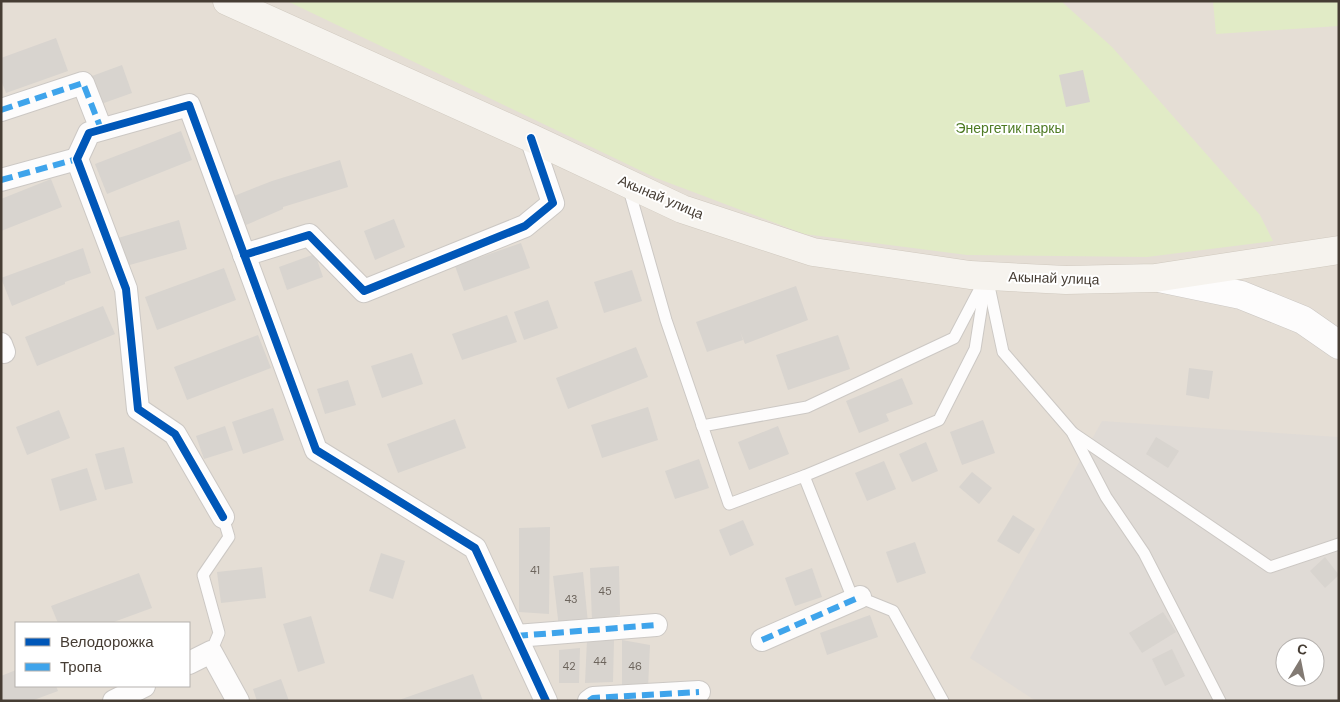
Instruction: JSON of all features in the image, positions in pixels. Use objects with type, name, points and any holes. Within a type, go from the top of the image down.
[{"type":"main road","name":"Акынай улица","points":[[227,1],[531,138],[682,209],[813,252],[970,275],[1066,280],[1155,278],[1334,253]]},
{"type":"street","points":[[1,110],[83,83],[101,129]]},
{"type":"street","points":[[224,517],[175,434],[138,409],[126,289],[77,159],[89,132],[189,105],[316,450],[475,548],[546,701]]},
{"type":"street","points":[[244,255],[309,235],[364,291],[438,263],[525,226],[553,203],[531,138]]},
{"type":"street","points":[[1,180],[77,159]]},
{"type":"street","points":[[1155,278],[1241,295],[1303,320],[1339,344]]},
{"type":"street","points":[[1303,320],[1321,323],[1339,320]]},
{"type":"street","points":[[762,640],[860,597]]},
{"type":"street","points":[[516,636],[656,625]]},
{"type":"street","points":[[190,662],[211,652],[238,701]]},
{"type":"street","points":[[114,701],[142,687]]},
{"type":"street","points":[[589,701],[593,698],[699,692]]},
{"type":"lane","points":[[628,184],[666,320],[729,504],[804,476],[939,420],[975,349],[986,275]]},
{"type":"lane","points":[[702,426],[807,407],[954,338],[986,275]]},
{"type":"lane","points":[[986,275],[1003,352],[1072,432],[1106,497],[1144,553],[1220,701]]},
{"type":"lane","points":[[1072,432],[1270,567],[1339,544]]},
{"type":"lane","points":[[804,476],[851,594],[893,611],[943,701]]},
{"type":"lane","points":[[211,652],[219,634],[203,575],[229,537],[224,517]]},
{"type":"shaded area","points":[[1,1],[1339,1],[1339,701],[1,701]]},
{"type":"shaded area","points":[[1102,421],[1338,437],[1339,701],[1036,701],[970,658]]},
{"type":"green space","name":"Энергетик паркы","points":[[287,1],[1061,1],[1112,47],[1260,215],[1273,241],[1147,257],[967,255],[804,234],[656,178]]},
{"type":"green space","points":[[1213,1],[1339,1],[1339,26],[1216,34]]},
{"type":"building","points":[[56,38],[68,71],[6,93],[1,80],[1,58]]},
{"type":"building","points":[[122,65],[132,93],[101,104],[92,76]]},
{"type":"building","points":[[1083,70],[1090,102],[1066,107],[1059,75]]},
{"type":"building","points":[[181,131],[192,160],[107,194],[95,164]]},
{"type":"building","points":[[340,160],[348,187],[283,207],[283,209],[246,225],[234,196],[272,181]]},
{"type":"building","points":[[51,179],[62,207],[1,231],[1,199]]},
{"type":"building","points":[[394,219],[405,247],[375,260],[364,231]]},
{"type":"building","points":[[179,220],[187,249],[126,266],[118,238]]},
{"type":"building","points":[[521,243],[530,268],[464,291],[455,266]]},
{"type":"building","points":[[83,248],[91,273],[65,282],[65,284],[12,306],[1,278]]},
{"type":"building","points":[[315,254],[323,277],[287,290],[279,267]]},
{"type":"building","points":[[224,268],[236,300],[157,330],[145,297]]},
{"type":"building","points":[[632,270],[642,301],[604,313],[594,282]]},
{"type":"building","points":[[796,286],[808,320],[745,344],[740,331],[743,340],[707,352],[696,322]]},
{"type":"building","points":[[548,300],[558,328],[524,340],[514,312]]},
{"type":"building","points":[[103,306],[115,334],[37,366],[25,337]]},
{"type":"building","points":[[507,315],[517,342],[462,360],[452,334]]},
{"type":"building","points":[[258,335],[271,368],[187,400],[174,367]]},
{"type":"building","points":[[838,335],[850,369],[788,390],[776,355]]},
{"type":"building","points":[[636,347],[648,377],[568,409],[556,378]]},
{"type":"building","points":[[412,353],[423,384],[382,398],[371,366]]},
{"type":"building","points":[[1189,368],[1213,371],[1209,399],[1186,395]]},
{"type":"building","points":[[902,378],[913,404],[886,414],[889,421],[859,433],[846,401]]},
{"type":"building","points":[[348,380],[356,405],[325,414],[317,389]]},
{"type":"building","points":[[648,407],[658,440],[602,458],[591,425]]},
{"type":"building","points":[[273,408],[284,440],[243,454],[232,422]]},
{"type":"building","points":[[59,410],[70,438],[27,455],[16,427]]},
{"type":"building","points":[[455,419],[466,448],[398,473],[387,444]]},
{"type":"building","points":[[983,420],[995,453],[962,465],[950,432]]},
{"type":"building","points":[[225,426],[233,450],[204,459],[196,436]]},
{"type":"building","points":[[778,426],[789,454],[749,470],[738,442]]},
{"type":"building","points":[[1156,437],[1179,451],[1168,468],[1146,454]]},
{"type":"building","points":[[926,442],[938,471],[912,482],[899,454]]},
{"type":"building","points":[[124,447],[133,483],[105,490],[95,454]]},
{"type":"building","points":[[699,459],[709,488],[675,499],[665,471]]},
{"type":"building","points":[[884,461],[896,489],[867,501],[855,473]]},
{"type":"building","points":[[87,468],[97,500],[60,511],[51,479]]},
{"type":"building","points":[[972,472],[992,488],[979,504],[959,487]]},
{"type":"building","points":[[1013,515],[1035,529],[1019,554],[997,541]]},
{"type":"building","points":[[743,520],[754,545],[730,556],[719,530]]},
{"type":"building","points":[[550,527],[549,614],[519,612],[519,528]]},
{"type":"building","points":[[915,542],[926,573],[897,583],[886,552]]},
{"type":"building","points":[[381,553],[405,561],[393,599],[369,591]]},
{"type":"building","points":[[1325,557],[1339,575],[1325,588],[1310,571]]},
{"type":"building","points":[[619,566],[620,615],[592,621],[590,568]]},
{"type":"building","points":[[262,567],[266,598],[221,603],[217,572]]},
{"type":"building","points":[[812,568],[822,597],[795,606],[785,578]]},
{"type":"building","points":[[583,572],[588,623],[559,628],[553,576]]},
{"type":"building","points":[[139,573],[152,608],[114,622],[58,622],[51,606]]},
{"type":"building","points":[[1163,612],[1176,632],[1142,653],[1129,633]]},
{"type":"building","points":[[870,615],[878,637],[827,655],[820,633]]},
{"type":"building","points":[[311,616],[325,663],[298,672],[283,624]]},
{"type":"building","points":[[587,640],[614,640],[613,682],[585,683]]},
{"type":"building","points":[[622,640],[650,645],[648,688],[622,692]]},
{"type":"building","points":[[580,648],[579,683],[559,683],[559,650]]},
{"type":"building","points":[[1172,649],[1185,676],[1165,686],[1152,659]]},
{"type":"building","points":[[15,670],[15,687],[56,687],[58,691],[31,701],[1,701],[1,676]]},
{"type":"building","points":[[473,674],[483,701],[399,701],[399,700]]},
{"type":"building","points":[[281,679],[289,701],[257,701],[253,689]]},
{"type":"marked path","points":[[1,110],[83,83],[101,129]]},
{"type":"marked path","points":[[1,180],[77,159]]},
{"type":"marked path","points":[[762,640],[860,597]]},
{"type":"marked path","points":[[516,636],[656,625]]},
{"type":"marked path","points":[[589,701],[593,698],[699,692]]},
{"type":"cycle path","points":[[223,517],[175,434],[138,409],[126,289],[77,159],[89,133],[189,105],[316,450],[475,548],[546,701]]},
{"type":"cycle path","points":[[244,255],[309,235],[364,291],[525,226],[553,203],[531,138]]}]
